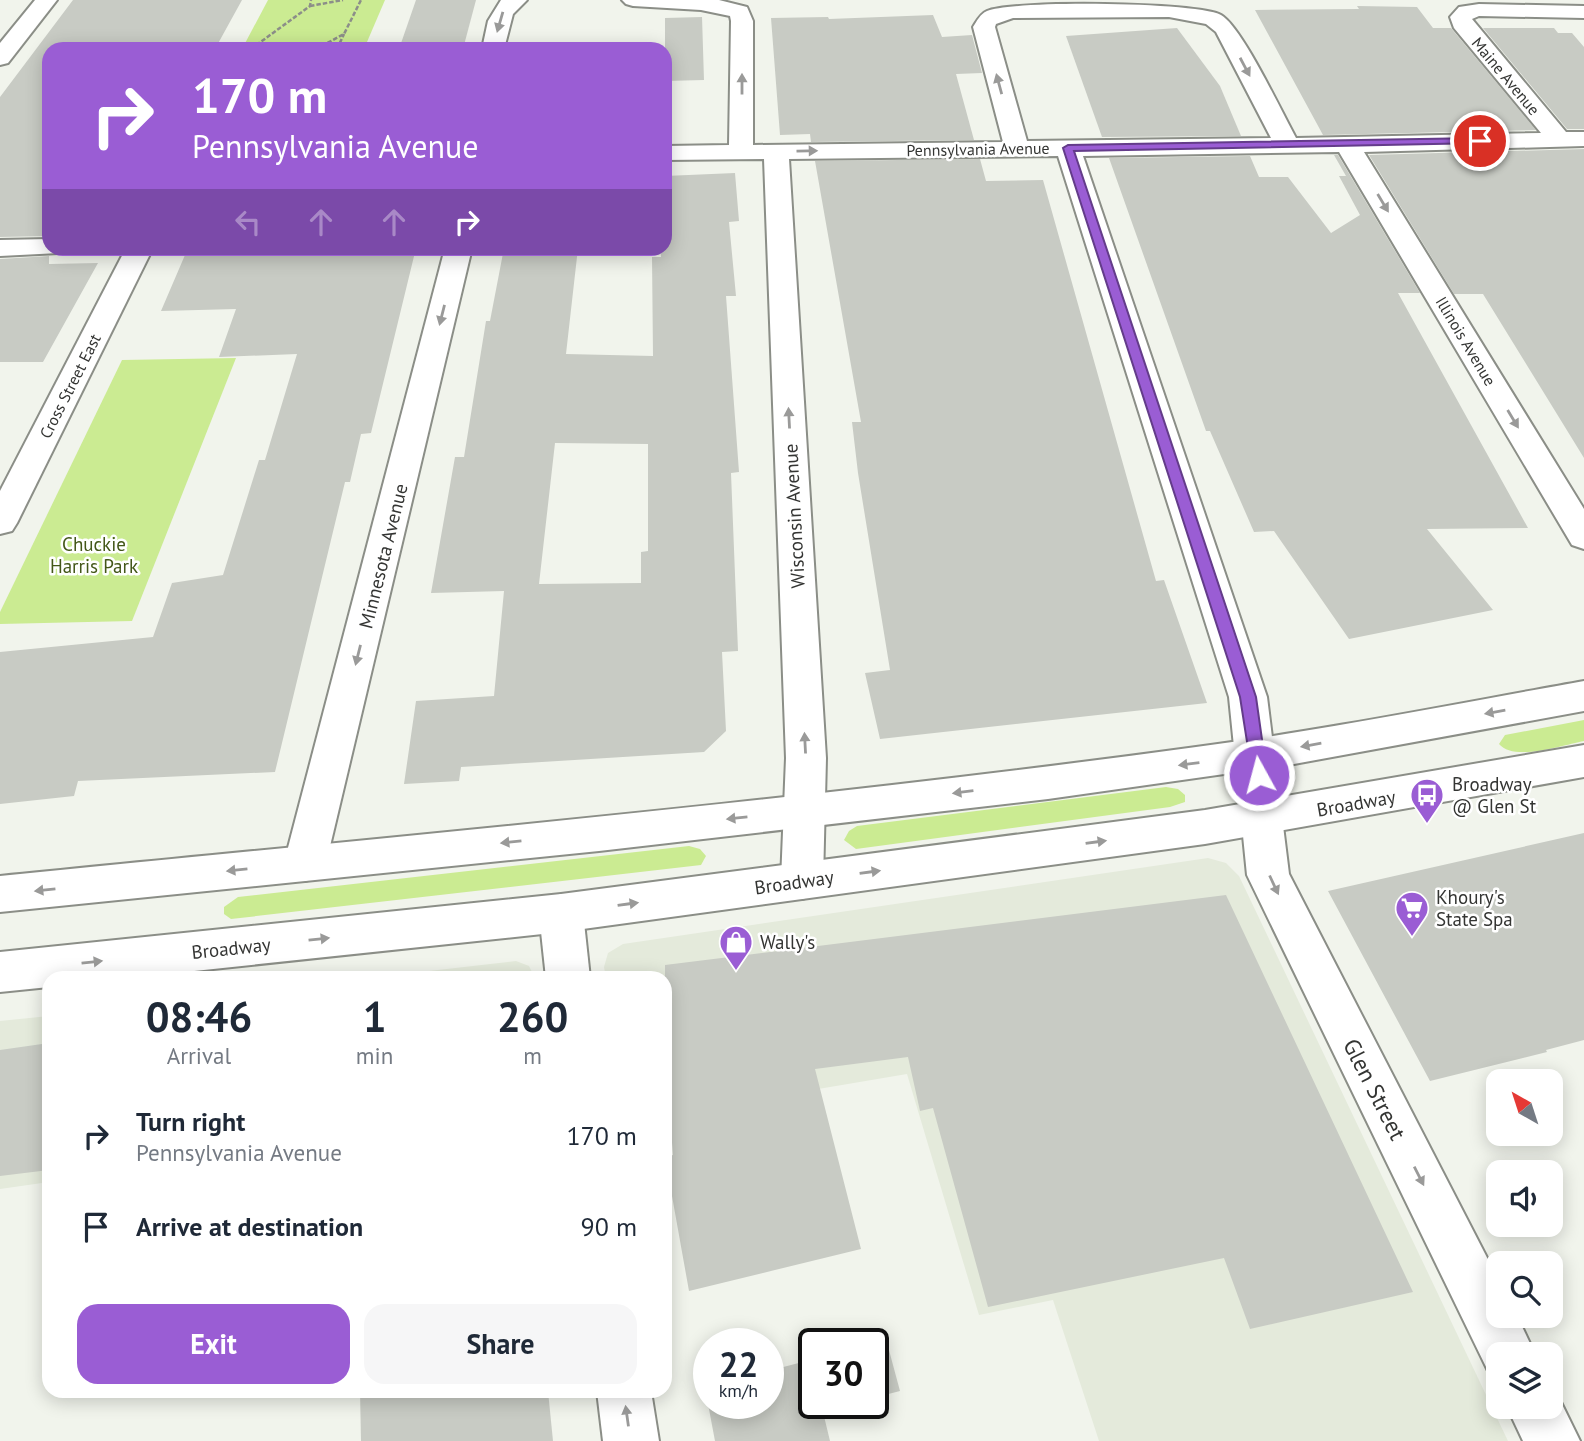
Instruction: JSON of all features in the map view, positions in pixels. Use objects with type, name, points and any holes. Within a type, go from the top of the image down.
[{"type":"street","points":[[0,58],[46,0]]},
{"type":"street","points":[[495,42],[503,11],[509,3],[516,0]]},
{"type":"street","points":[[633,0],[707,4],[739,12],[742,21],[741,152]]},
{"type":"street","name":"Maine Avenue","points":[[1572,139],[1462,23],[1461,17],[1467,12],[1479,10],[1584,12]]},
{"type":"street","points":[[1017,148],[984,27],[987,19],[997,14],[1013,12],[1169,11],[1213,19],[1225,29],[1287,145]]},
{"type":"street","name":"Pennsylvania Avenue","points":[[672,153],[1347,145],[1572,139]]},
{"type":"street","name":"Illinois Avenue","points":[[1347,145],[1584,537]]},
{"type":"street","name":"Glen Street","points":[[1068,148],[1248,697],[1264,818],[1268,875],[1502,1342]]},
{"type":"street","name":"Wisconsin Avenue","points":[[776,151],[806,758],[803,881]]},
{"type":"street","points":[[0,248],[42,247]]},
{"type":"street","name":"Cross Street East","points":[[0,523],[136,256]]},
{"type":"street","name":"Minnesota Avenue","points":[[305,863],[457,256]]},
{"type":"street","points":[[0,894],[805,811],[1256,754],[1584,696]]},
{"type":"street","name":"Broadway","points":[[0,972],[561,914],[1264,818],[1584,761]]},
{"type":"street","points":[[561,914],[567,971]]},
{"type":"street","points":[[625,1398],[631,1441]]},
{"type":"street","points":[[1541,1419],[1552,1441]]},
{"type":"path","points":[[310,6],[311,0]]},
{"type":"path","points":[[261,42],[310,6],[343,0]]},
{"type":"path","points":[[340,42],[361,0]]},
{"type":"path","points":[[329,42],[344,34]]},
{"type":"shaded area","points":[[1208,858],[1226,863],[1239,876],[1486,1395],[1486,1419],[1498,1419],[1508,1441],[1099,1441],[1053,1300],[979,1315],[907,1074],[672,1114],[672,971],[605,971],[608,953],[623,944]]},
{"type":"shaded area","points":[[516,961],[529,966],[532,971],[429,971]]},
{"type":"shaded area","points":[[42,1017],[42,1183],[0,1189],[0,1021]]},
{"type":"green space","points":[[268,0],[385,0],[367,42],[246,42]]},
{"type":"green space","name":"Chuckie Harris Park","points":[[236,358],[132,621],[0,624],[0,612],[122,360]]},
{"type":"green space","points":[[1584,720],[1584,741],[1527,752],[1516,752],[1499,744],[1505,735]]},
{"type":"green space","points":[[1166,787],[1178,789],[1185,795],[1185,802],[1170,807],[856,849],[844,840],[849,831],[857,826]]},
{"type":"green space","points":[[689,846],[700,849],[706,856],[701,865],[231,919],[224,914],[224,907],[238,897]]},
{"type":"building","points":[[73,0],[242,0],[219,42],[42,42],[42,236],[0,237],[0,97]]},
{"type":"building","points":[[416,0],[476,0],[465,42],[401,42]]},
{"type":"building","points":[[1357,6],[1417,7],[1433,28],[1451,28],[1536,130],[1323,135],[1255,10],[1359,9]]},
{"type":"building","points":[[933,15],[942,37],[972,35],[982,73],[956,74],[974,140],[811,142],[810,134],[780,135],[771,18]]},
{"type":"building","points":[[702,17],[704,80],[672,81],[672,42],[665,42],[665,18]]},
{"type":"building","points":[[1177,28],[1220,86],[1241,136],[1102,137],[1066,36]]},
{"type":"building","points":[[1483,28],[1554,28],[1558,33],[1572,33],[1584,47],[1584,129],[1567,129]]},
{"type":"building","points":[[1584,149],[1584,458],[1483,294],[1454,294],[1369,155]]},
{"type":"building","points":[[1334,155],[1338,155],[1420,293],[1398,293],[1528,528],[1427,529],[1493,610],[1349,639],[1274,531],[1254,532],[1210,431],[1206,431],[1109,158],[1250,156],[1259,177],[1288,177],[1331,233],[1360,215],[1339,176],[1346,176]]},
{"type":"building","points":[[980,159],[986,181],[1043,180],[1156,581],[1164,580],[1207,703],[880,739],[865,673],[890,670],[852,422],[861,422],[815,161]]},
{"type":"building","points":[[735,173],[739,221],[729,222],[736,296],[726,296],[739,472],[731,473],[738,651],[722,652],[726,731],[704,752],[461,767],[459,781],[404,784],[416,701],[494,696],[504,591],[431,593],[455,457],[464,457],[486,321],[490,321],[502,256],[577,256],[566,354],[653,356],[652,257],[672,256],[672,176]],"holes":[[[555,443],[648,444],[648,551],[641,552],[641,583],[539,584]]]},
{"type":"building","points":[[49,256],[49,264],[98,263],[43,362],[0,362],[0,259]]},
{"type":"building","points":[[185,256],[414,256],[371,433],[361,434],[350,482],[345,482],[275,772],[78,781],[74,796],[0,804],[0,652],[153,637],[172,583],[223,575],[259,460],[265,460],[297,354],[219,357],[236,309],[161,311]]},
{"type":"building","points":[[1584,833],[1584,1040],[1430,1081],[1328,891]]},
{"type":"building","points":[[1226,895],[1413,1292],[1250,1329],[1224,1258],[988,1307],[933,1108],[920,1111],[908,1057],[815,1069],[861,1249],[689,1291],[672,1196],[672,971],[665,971],[665,965]]},
{"type":"building","points":[[42,1044],[42,1171],[0,1176],[0,1050]]},
{"type":"building","points":[[889,1350],[900,1391],[889,1394]]},
{"type":"building","points":[[798,1363],[798,1419],[825,1419],[830,1441],[715,1441],[711,1419],[784,1419],[784,1367]]},
{"type":"building","points":[[360,1398],[549,1398],[553,1441],[361,1441]]},
{"type":"place","name":"Broadway @ Glen St","points":[[1427,825]]},
{"type":"place","name":"Khoury's State Spa","points":[[1412,938]]},
{"type":"place","name":"Wally's","points":[[736,972]]},
{"type":"route","points":[[1259,775],[1248,697],[1068,148],[1480,141]]}]
